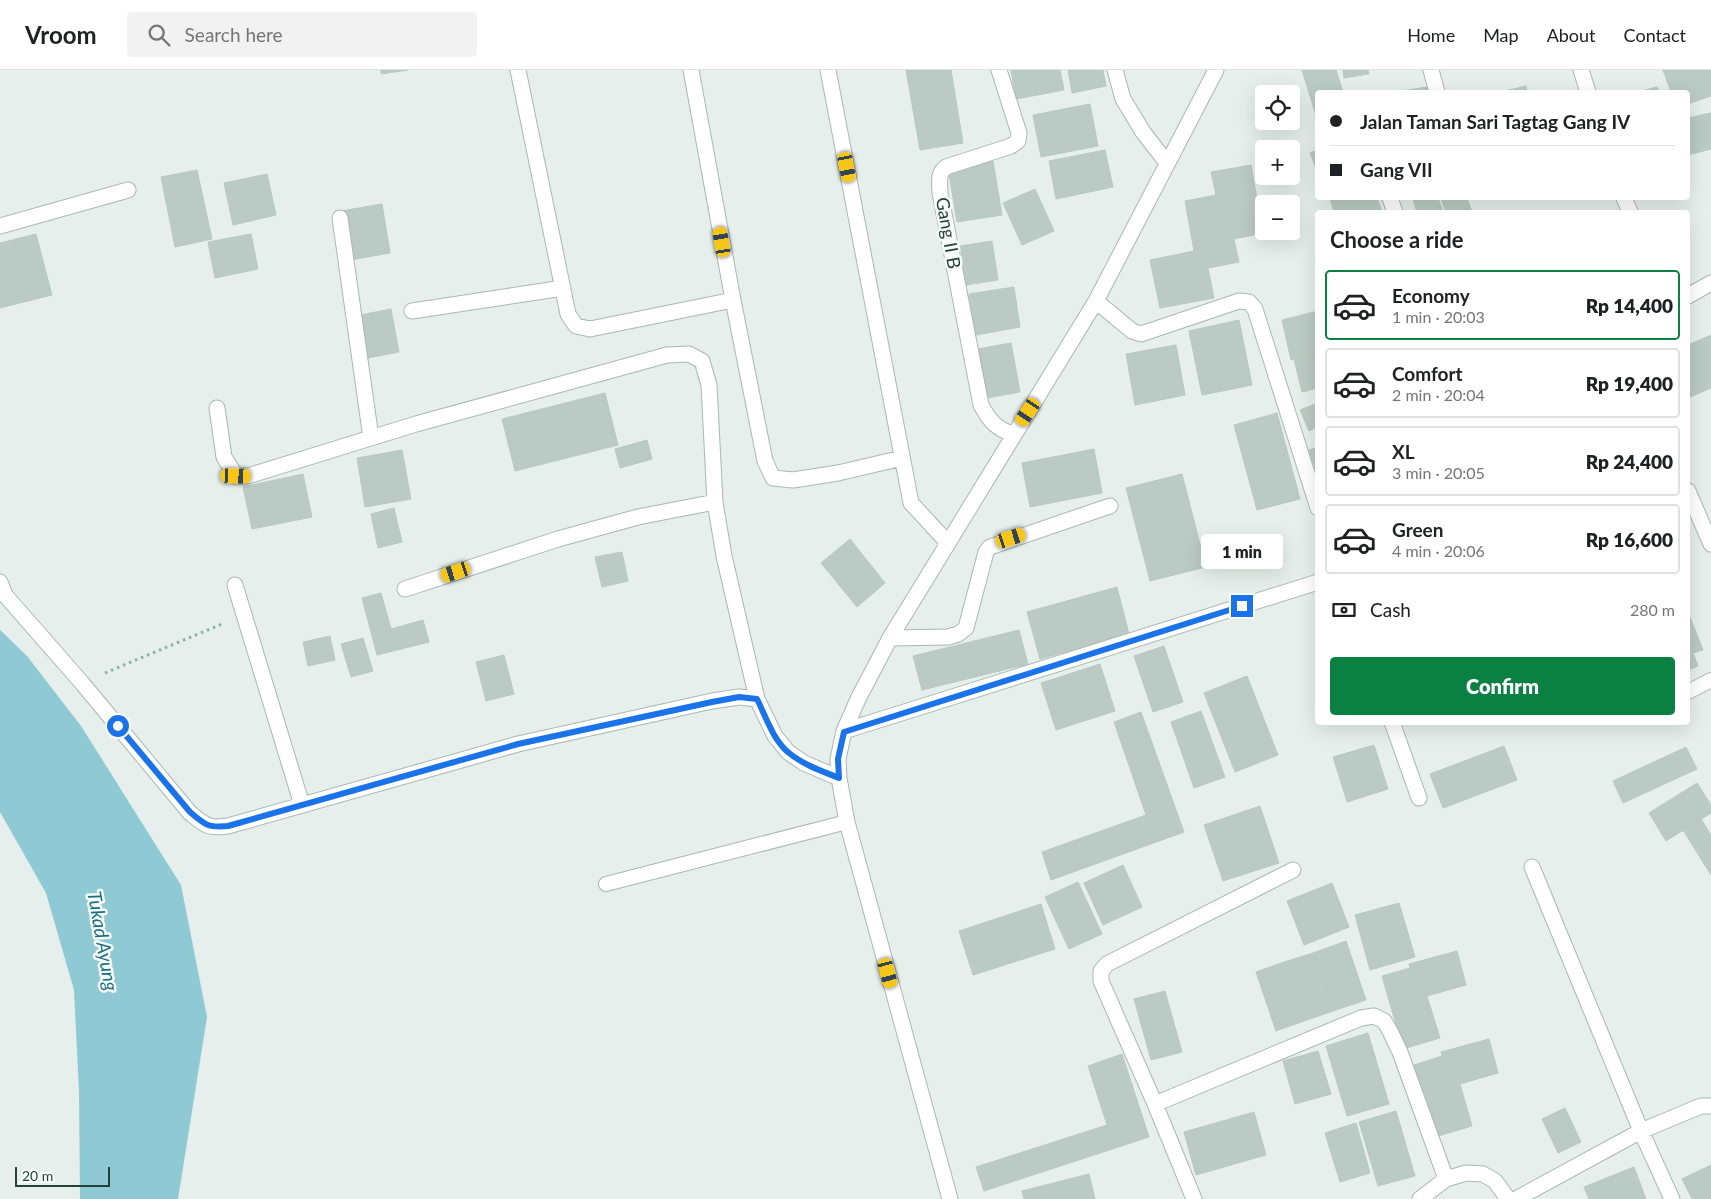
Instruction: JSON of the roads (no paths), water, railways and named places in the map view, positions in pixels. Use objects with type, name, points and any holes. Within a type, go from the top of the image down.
[{"type":"street","points":[[518,70],[568,314],[576,326],[590,329],[733,300]]},
{"type":"street","points":[[691,70],[733,300],[765,461],[772,478],[793,480],[838,473],[902,458]]},
{"type":"street","points":[[828,70],[911,503],[948,543]]},
{"type":"street","name":"Gang II B","points":[[999,70],[1019,133],[1018,141],[1011,146],[946,167],[939,176],[940,193],[981,405],[991,422],[1002,431],[1013,434]]},
{"type":"street","points":[[1116,70],[1123,99],[1143,132],[1167,163]]},
{"type":"street","points":[[950,1199],[846,822],[838,759],[844,732],[859,697],[890,638],[1013,434],[1096,302],[1216,70]]},
{"type":"street","points":[[1431,70],[1436,90]]},
{"type":"street","points":[[1581,70],[1587,90]]},
{"type":"street","points":[[0,226],[128,190]]},
{"type":"street","points":[[340,218],[371,438]]},
{"type":"street","points":[[1690,295],[1711,283]]},
{"type":"street","points":[[412,311],[563,288]]},
{"type":"street","points":[[1096,302],[1132,331],[1141,334],[1238,300],[1249,302],[1255,309],[1315,499]]},
{"type":"street","points":[[217,408],[224,457],[236,476],[248,476],[426,421],[667,355],[689,354],[702,361],[710,385],[715,502],[724,556],[757,699],[775,736],[788,752],[804,763],[839,778]]},
{"type":"street","points":[[1690,496],[1711,544]]},
{"type":"street","points":[[405,589],[558,539],[638,517],[715,502]]},
{"type":"street","points":[[890,638],[941,637],[958,634],[966,628],[986,552],[990,547],[1110,506]]},
{"type":"street","points":[[0,582],[5,595],[82,683],[190,812],[203,824],[212,828],[228,826],[518,744],[712,702],[739,697],[757,699]]},
{"type":"street","points":[[844,732],[1315,583]]},
{"type":"street","points":[[235,584],[302,805]]},
{"type":"street","points":[[1393,725],[1419,798]]},
{"type":"street","points":[[1532,867],[1641,1131],[1672,1199]]},
{"type":"street","points":[[1194,1199],[1101,981],[1101,971],[1107,964],[1293,870]]},
{"type":"street","points":[[1155,1104],[1361,1018],[1374,1016],[1384,1021],[1400,1052],[1446,1179]]},
{"type":"street","points":[[1516,1199],[1641,1131],[1701,1106],[1711,1106]]},
{"type":"street","points":[[1420,1199],[1446,1179],[1466,1173],[1483,1174],[1494,1181],[1508,1199]]},
{"type":"lane","points":[[1690,691],[1711,680]]},
{"type":"lane","points":[[606,884],[846,822]]},
{"type":"water","name":"Tukad Ayung","points":[[0,630],[27,656],[81,726],[181,885],[207,1017],[178,1199],[80,1199],[79,1091],[74,990],[46,893],[0,812]]}]
